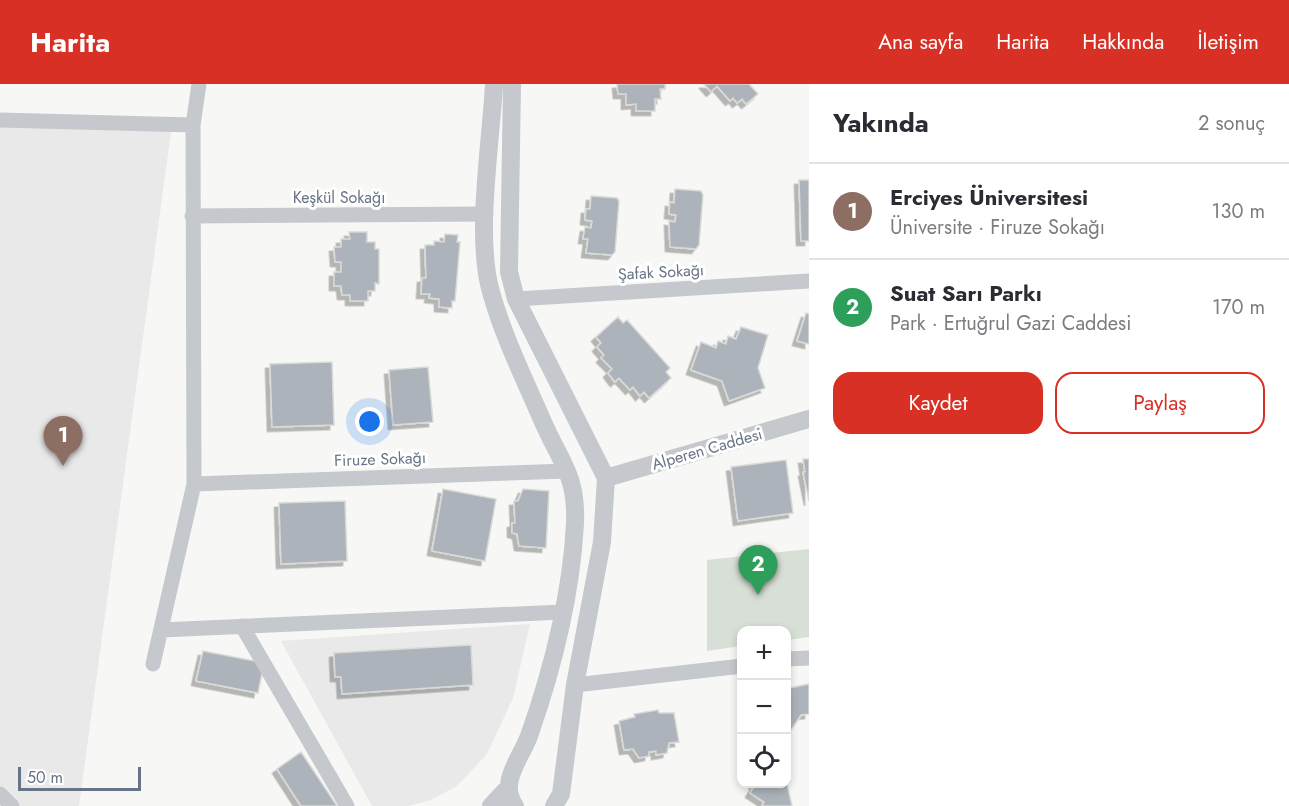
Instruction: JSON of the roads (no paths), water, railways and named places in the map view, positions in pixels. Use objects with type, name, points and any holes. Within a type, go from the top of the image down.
[{"type":"street","points":[[153,664],[194,484],[192,216],[194,125],[199,84]]},
{"type":"street","points":[[491,806],[511,797],[508,780],[524,751],[535,719],[563,612],[572,563],[576,497],[568,471],[544,425],[490,291],[485,247],[494,84]]},
{"type":"street","points":[[512,84],[509,272],[516,299],[606,478],[602,542],[575,685],[561,794],[554,806]]},
{"type":"street","points":[[0,120],[194,125]]},
{"type":"street","name":"Keşkül Sokağı","points":[[192,216],[486,214]]},
{"type":"street","name":"Şafak Sokağı","points":[[516,299],[809,281]]},
{"type":"street","name":"Alperen Caddesi","points":[[606,478],[809,419]]},
{"type":"street","name":"Firuze Sokağı","points":[[194,484],[568,471]]},
{"type":"street","points":[[160,630],[563,612]]},
{"type":"street","points":[[242,626],[347,806]]},
{"type":"street","points":[[791,659],[809,658]]},
{"type":"street","points":[[575,685],[737,666]]},
{"type":"street","points":[[0,794],[12,806]]},
{"type":"place","name":"Erciyes Üniversitesi","points":[[63,466]]},
{"type":"place","name":"Suat Sarı Parkı","points":[[758,595]]}]
